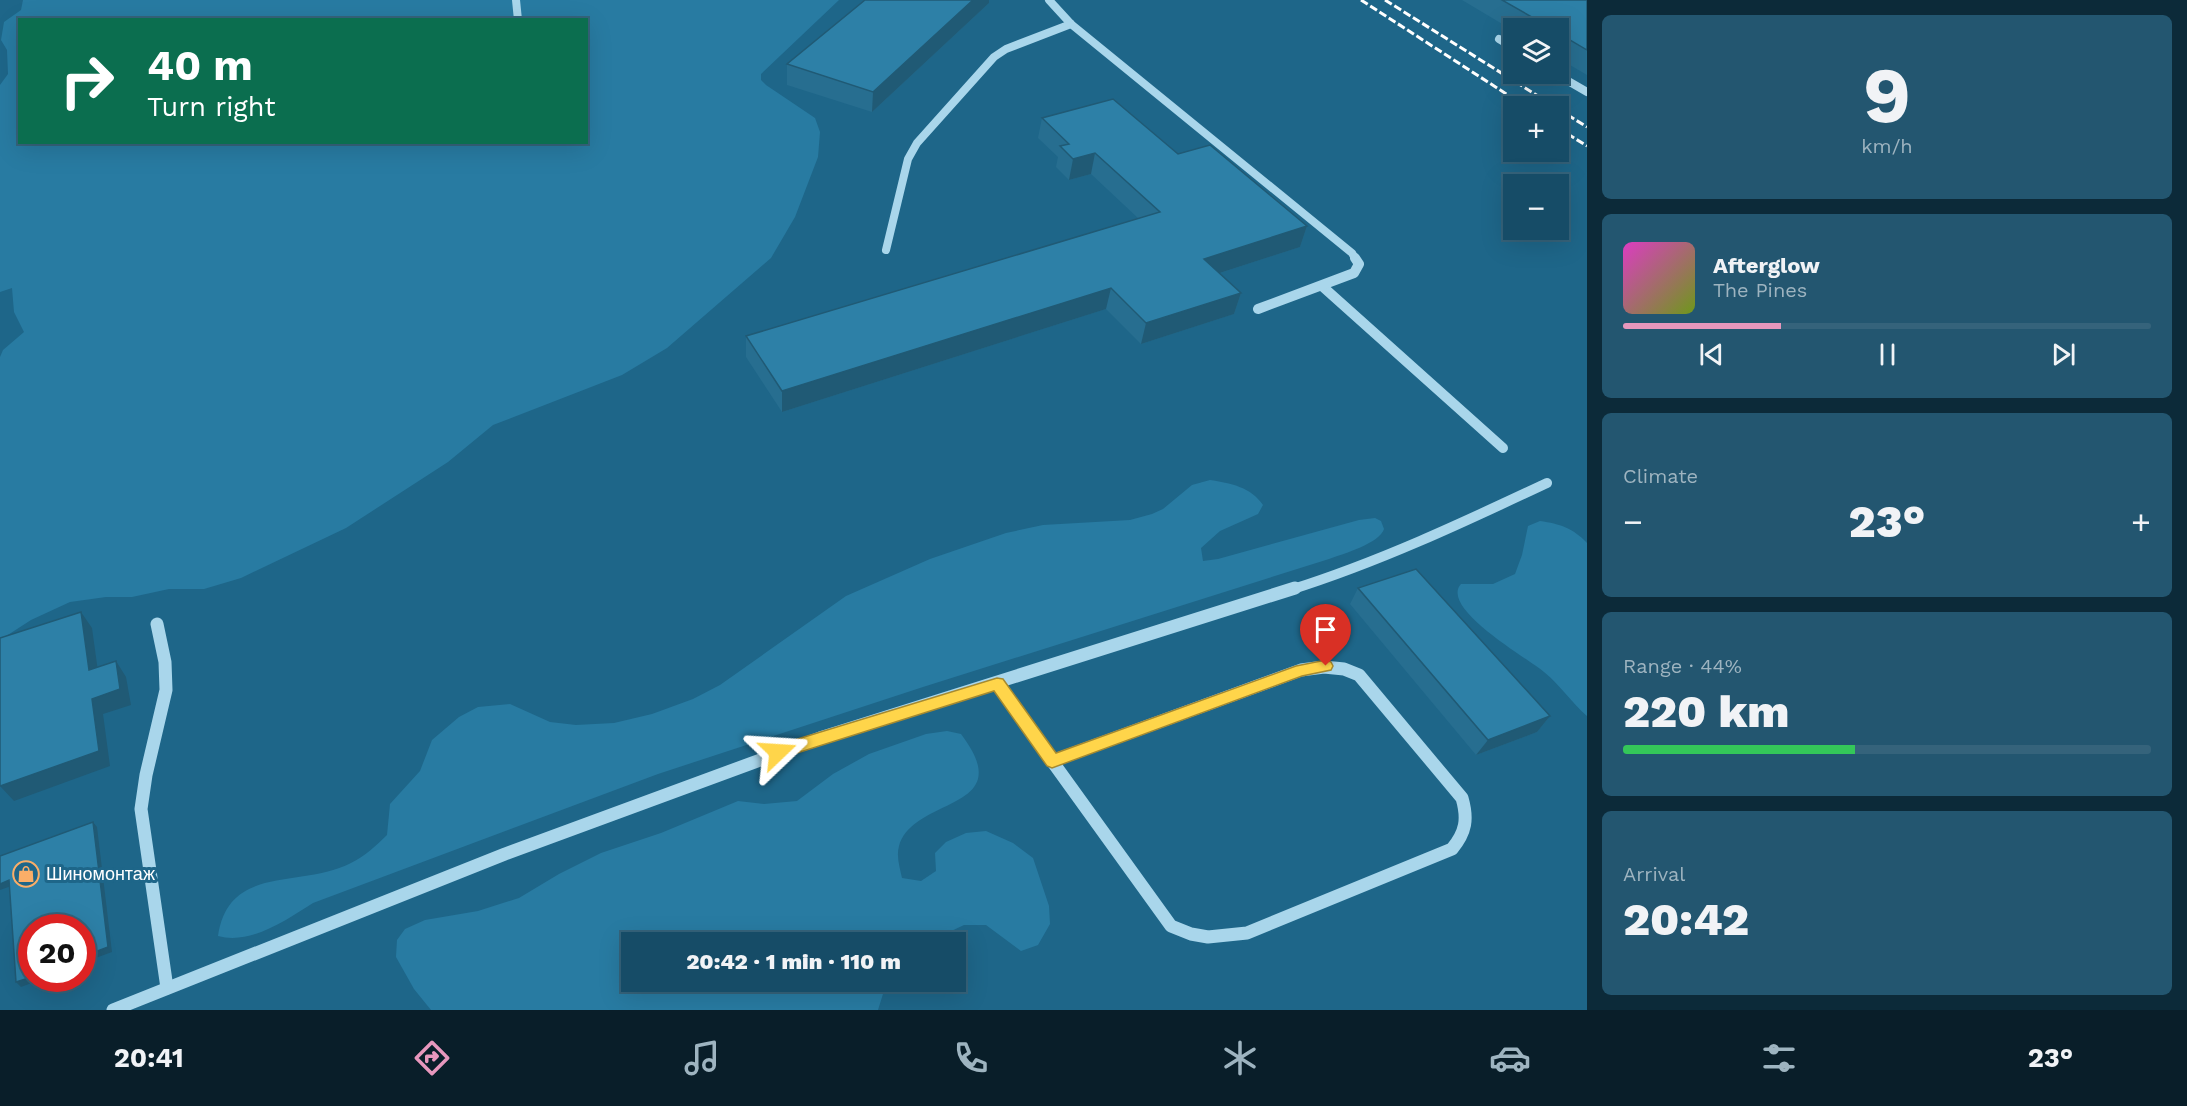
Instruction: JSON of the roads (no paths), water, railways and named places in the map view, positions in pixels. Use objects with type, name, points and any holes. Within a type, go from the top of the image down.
[{"type":"lane","points":[[516,0],[518,18]]},
{"type":"lane","points":[[1049,0],[1071,24],[1352,253],[1359,264],[1354,273],[1258,309]]},
{"type":"lane","points":[[886,250],[908,159],[917,143],[994,57],[1006,49],[1071,24]]},
{"type":"lane","points":[[1499,39],[1503,41]]},
{"type":"lane","points":[[1569,82],[1587,92]]},
{"type":"lane","points":[[1322,286],[1503,448]]},
{"type":"lane","points":[[113,1010],[675,789],[820,738],[1343,573],[1424,541],[1547,483]]},
{"type":"lane","points":[[157,624],[166,676],[164,695],[142,790],[141,809],[167,988]]},
{"type":"lane","points":[[997,684],[1052,761],[1171,926],[1191,936],[1214,938],[1247,933],[1452,849],[1465,836],[1468,819],[1462,798],[1359,675],[1342,667],[1301,670],[1052,761]]},
{"type":"railway","points":[[1361,0],[1510,96]]},
{"type":"railway","points":[[1385,0],[1538,96]]},
{"type":"railway","points":[[1569,116],[1587,127]]},
{"type":"railway","points":[[1569,135],[1587,146]]},
{"type":"place","name":"Шиномонтаж","points":[[26,874]]}]
